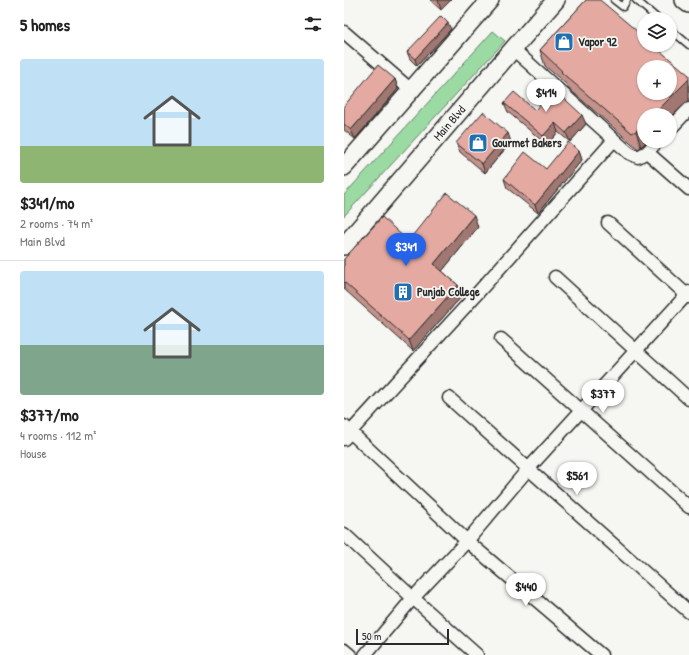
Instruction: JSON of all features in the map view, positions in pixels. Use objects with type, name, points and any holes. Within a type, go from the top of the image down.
[{"type":"main road","points":[[344,167],[490,0]]},
{"type":"main road","name":"Main Blvd","points":[[344,246],[556,0]]},
{"type":"main road","points":[[685,0],[689,3]]},
{"type":"street","points":[[344,32],[411,90]]},
{"type":"street","points":[[513,49],[629,153],[638,157],[651,148]]},
{"type":"street","points":[[677,122],[689,110]]},
{"type":"street","points":[[601,655],[466,541],[346,432],[472,300],[614,140]]},
{"type":"street","points":[[647,152],[689,189]]},
{"type":"street","points":[[365,655],[413,598],[466,541],[529,468],[688,294],[608,223]]},
{"type":"street","points":[[555,277],[689,399]]},
{"type":"street","points":[[501,339],[689,507]]},
{"type":"street","points":[[449,398],[689,612]]},
{"type":"street","points":[[344,534],[477,655]]},
{"type":"street","points":[[344,650],[350,655]]},
{"type":"lane","points":[[614,0],[623,7],[627,0]]},
{"type":"lane","points":[[636,0],[650,12]]},
{"type":"lane","points":[[677,35],[689,45]]},
{"type":"green space","points":[[493,31],[505,41],[344,216],[344,195]]},
{"type":"building","points":[[586,0],[600,0],[637,31],[637,52],[661,52],[671,60],[637,60],[637,100],[668,100],[660,108],[637,108],[637,130],[632,133],[561,72],[562,71],[540,50]]},
{"type":"building","points":[[441,16],[448,23],[415,59],[407,52]]},
{"type":"building","points":[[378,65],[395,79],[351,130],[344,124],[344,106]]},
{"type":"building","points":[[677,65],[689,75],[689,79],[677,91]]},
{"type":"building","points":[[554,89],[582,115],[566,133],[555,123],[543,136],[504,103],[514,92],[535,110]]},
{"type":"building","points":[[483,112],[508,133],[482,164],[456,143]]},
{"type":"building","points":[[568,142],[579,151],[535,205],[504,179],[525,152],[546,169]]},
{"type":"building","name":"Punjab College","points":[[447,193],[474,215],[434,264],[458,285],[409,340],[344,282],[344,259],[382,217],[408,241]]},
{"type":"place","name":"Vapor 92","points":[[564,42]]},
{"type":"place","name":"Gourmet Bakers","points":[[478,143]]},
{"type":"place","name":"Punjab College","points":[[403,292]]}]
